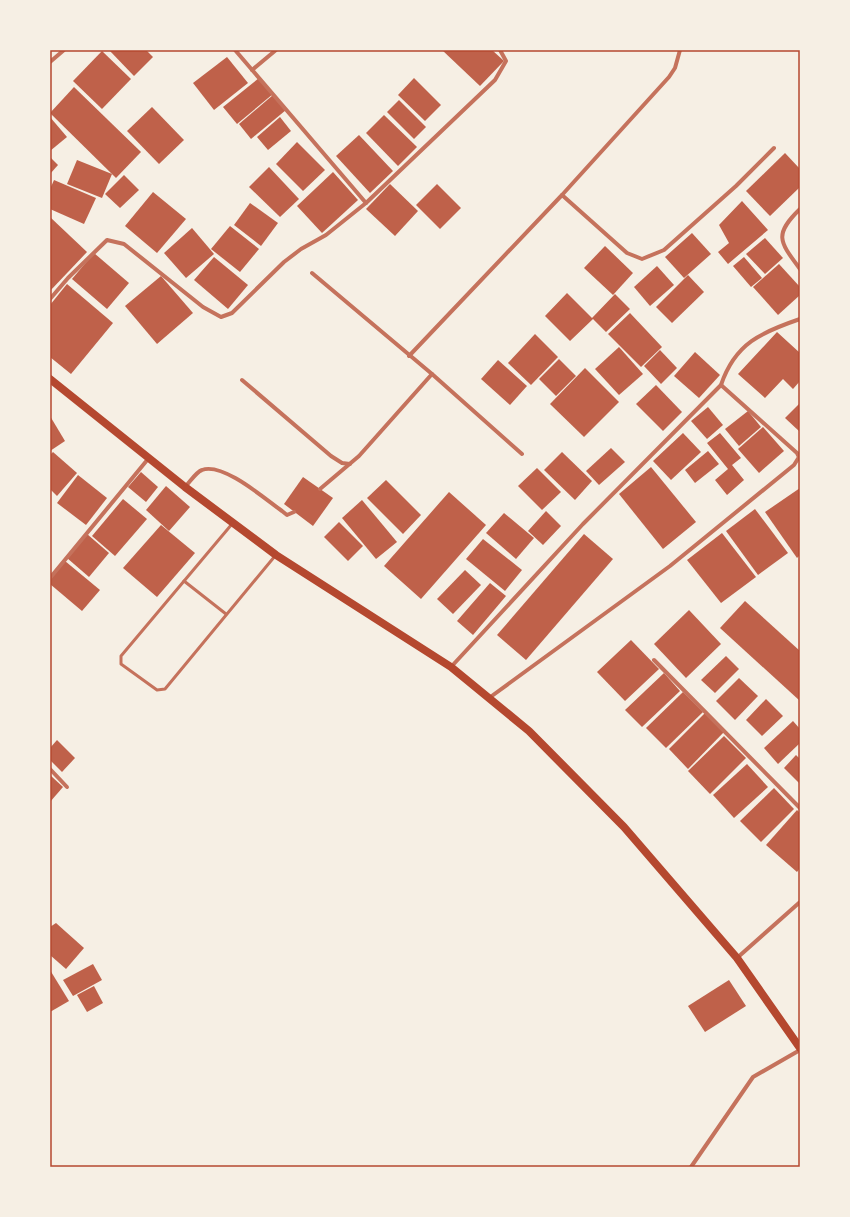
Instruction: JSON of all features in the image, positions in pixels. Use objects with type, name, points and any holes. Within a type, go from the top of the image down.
[{"type":"main road","points":[[50,379],[185,488],[276,555],[451,667],[529,731],[624,827],[737,958],[763,993],[800,1049]]},
{"type":"street","points":[[50,62],[64,50]]},
{"type":"street","points":[[235,50],[366,203]]},
{"type":"street","points":[[252,70],[276,50]]},
{"type":"street","points":[[50,299],[102,244],[107,240],[115,240],[124,244],[204,307],[221,317],[232,313],[284,262],[301,249],[326,235],[366,203],[495,80],[506,61],[500,50]]},
{"type":"street","points":[[409,356],[562,195],[669,77],[675,68],[680,50]]},
{"type":"street","points":[[562,195],[627,253],[642,259],[664,250],[736,186],[774,148]]},
{"type":"street","points":[[800,209],[790,219],[784,229],[781,239],[800,269]]},
{"type":"street","points":[[312,273],[432,374],[522,454]]},
{"type":"street","points":[[451,667],[583,524],[722,385],[727,368],[747,344],[760,334],[800,319]]},
{"type":"street","points":[[320,489],[360,456],[432,374]]},
{"type":"street","points":[[242,380],[331,456],[342,463],[350,464]]},
{"type":"street","points":[[488,698],[670,566],[798,460],[797,452],[722,385]]},
{"type":"street","points":[[50,578],[148,459]]},
{"type":"street","points":[[185,488],[200,470],[209,468],[222,470],[287,515],[294,512]]},
{"type":"street","points":[[654,660],[800,808]]},
{"type":"street","points":[[50,769],[67,787]]},
{"type":"street","points":[[737,958],[800,902]]},
{"type":"street","points":[[691,1167],[753,1077],[800,1049]]},
{"type":"lane","points":[[233,523],[121,656],[121,664],[157,690],[165,689],[276,555]]},
{"type":"lane","points":[[184,581],[226,614]]},
{"type":"building","points":[[109,50],[146,50],[153,57],[134,76]]},
{"type":"building","points":[[442,50],[492,50],[504,61],[480,86]]},
{"type":"building","points":[[102,51],[131,79],[102,109],[73,81]]},
{"type":"building","points":[[227,57],[248,83],[214,110],[193,83]]},
{"type":"building","points":[[259,78],[273,94],[237,124],[223,107]]},
{"type":"building","points":[[414,78],[441,105],[425,121],[398,95]]},
{"type":"building","points":[[74,87],[141,152],[116,178],[50,113]]},
{"type":"building","points":[[273,95],[286,110],[251,139],[239,124]]},
{"type":"building","points":[[399,100],[426,127],[414,139],[387,112]]},
{"type":"building","points":[[152,107],[184,140],[159,164],[127,131]]},
{"type":"building","points":[[384,115],[417,147],[398,166],[366,133]]},
{"type":"building","points":[[50,117],[67,137],[50,151]]},
{"type":"building","points":[[280,117],[291,131],[268,150],[257,137]]},
{"type":"building","points":[[359,135],[393,171],[370,193],[336,156]]},
{"type":"building","points":[[297,142],[325,170],[303,191],[276,164]]},
{"type":"building","points":[[785,153],[800,169],[800,187],[770,216],[746,191]]},
{"type":"building","points":[[50,157],[58,165],[50,174]]},
{"type":"building","points":[[77,160],[112,174],[102,198],[67,184]]},
{"type":"building","points":[[269,167],[299,199],[280,217],[249,187]]},
{"type":"building","points":[[333,172],[358,200],[322,233],[297,206]]},
{"type":"building","points":[[124,175],[139,190],[120,208],[105,194]]},
{"type":"building","points":[[54,180],[96,198],[84,224],[50,209],[50,189]]},
{"type":"building","points":[[390,184],[418,211],[395,236],[366,209]]},
{"type":"building","points":[[437,184],[461,208],[440,229],[416,205]]},
{"type":"building","points":[[153,192],[186,219],[157,253],[125,226]]},
{"type":"building","points":[[742,201],[768,230],[728,264],[718,252],[729,243],[719,225]]},
{"type":"building","points":[[250,203],[278,223],[261,246],[234,225]]},
{"type":"building","points":[[50,217],[87,252],[50,291]]},
{"type":"building","points":[[230,226],[259,249],[240,272],[211,249]]},
{"type":"building","points":[[192,228],[214,254],[186,278],[164,253]]},
{"type":"building","points":[[692,233],[711,254],[684,278],[665,257]]},
{"type":"building","points":[[765,238],[783,258],[765,274],[746,254]]},
{"type":"building","points":[[605,246],[633,273],[613,295],[584,268]]},
{"type":"building","points":[[94,253],[129,283],[107,309],[72,279]]},
{"type":"building","points":[[214,257],[248,285],[228,309],[194,280]]},
{"type":"building","points":[[744,257],[762,278],[751,287],[733,266]]},
{"type":"building","points":[[779,264],[800,287],[800,295],[778,315],[753,287]]},
{"type":"building","points":[[657,266],[674,285],[650,306],[634,287]]},
{"type":"building","points":[[688,275],[704,292],[672,323],[656,307]]},
{"type":"building","points":[[161,276],[193,313],[157,344],[125,306]]},
{"type":"building","points":[[67,284],[113,323],[71,374],[50,357],[50,305]]},
{"type":"building","points":[[567,293],[592,318],[615,294],[630,309],[606,332],[593,319],[570,341],[545,316]]},
{"type":"building","points":[[630,313],[662,347],[641,367],[608,334]]},
{"type":"building","points":[[777,332],[800,353],[800,381],[793,389],[783,379],[765,398],[738,374]]},
{"type":"building","points":[[535,334],[558,357],[531,385],[508,363]]},
{"type":"building","points":[[619,347],[643,374],[619,395],[595,369]]},
{"type":"building","points":[[660,350],[677,368],[661,384],[644,366]]},
{"type":"building","points":[[695,352],[720,375],[699,398],[674,376]]},
{"type":"building","points":[[559,359],[576,376],[556,396],[539,379]]},
{"type":"building","points":[[498,360],[527,386],[510,405],[481,379]]},
{"type":"building","points":[[585,368],[619,402],[584,437],[550,404]]},
{"type":"building","points":[[656,385],[682,412],[663,431],[636,404]]},
{"type":"building","points":[[800,403],[800,432],[785,418]]},
{"type":"building","points":[[708,407],[723,425],[707,439],[691,421]]},
{"type":"building","points":[[748,411],[761,427],[739,446],[725,429]]},
{"type":"building","points":[[50,416],[65,441],[50,451]]},
{"type":"building","points":[[763,427],[784,451],[759,473],[738,449]]},
{"type":"building","points":[[683,433],[701,452],[671,480],[653,461]]},
{"type":"building","points":[[720,433],[741,458],[732,465],[744,480],[727,495],[715,480],[728,469],[707,443]]},
{"type":"building","points":[[611,448],[625,462],[599,485],[586,471]]},
{"type":"building","points":[[708,451],[719,464],[695,483],[685,470]]},
{"type":"building","points":[[53,452],[77,473],[57,496],[50,489],[50,455]]},
{"type":"building","points":[[562,452],[592,481],[575,500],[544,470]]},
{"type":"building","points":[[651,467],[696,522],[663,549],[619,494]]},
{"type":"building","points":[[537,468],[561,492],[542,510],[518,486]]},
{"type":"building","points":[[141,472],[158,487],[146,502],[128,487]]},
{"type":"building","points":[[78,475],[107,498],[86,525],[57,503]]},
{"type":"building","points":[[303,477],[333,498],[313,526],[284,504]]},
{"type":"building","points":[[386,480],[421,515],[403,534],[367,498]]},
{"type":"building","points":[[166,486],[190,507],[169,531],[146,510]]},
{"type":"building","points":[[800,488],[800,555],[797,558],[765,512]]},
{"type":"building","points":[[449,492],[486,525],[421,599],[384,566]]},
{"type":"building","points":[[123,499],[147,519],[115,556],[92,536]]},
{"type":"building","points":[[362,500],[397,542],[376,559],[342,518]]},
{"type":"building","points":[[755,509],[788,553],[758,575],[726,531]]},
{"type":"building","points":[[546,511],[561,526],[543,545],[528,531]]},
{"type":"building","points":[[504,513],[534,538],[516,559],[486,533]]},
{"type":"building","points":[[339,522],[363,546],[348,561],[324,537]]},
{"type":"building","points":[[161,525],[195,553],[157,597],[123,568]]},
{"type":"building","points":[[722,533],[756,577],[721,603],[687,560]]},
{"type":"building","points":[[87,534],[109,553],[89,577],[67,558]]},
{"type":"building","points":[[584,534],[613,559],[526,660],[497,635]]},
{"type":"building","points":[[483,539],[522,570],[505,591],[466,559]]},
{"type":"building","points":[[65,561],[100,590],[82,611],[50,584],[50,579]]},
{"type":"building","points":[[465,570],[481,585],[453,614],[437,599]]},
{"type":"building","points":[[490,583],[506,596],[473,635],[457,621]]},
{"type":"building","points":[[745,601],[800,651],[800,701],[720,628]]},
{"type":"building","points":[[689,610],[721,644],[686,678],[654,644]]},
{"type":"building","points":[[631,640],[659,669],[625,701],[597,672]]},
{"type":"building","points":[[726,656],[739,669],[715,693],[701,680]]},
{"type":"building","points":[[664,673],[680,691],[642,727],[625,710]]},
{"type":"building","points":[[739,678],[758,696],[735,720],[716,701]]},
{"type":"building","points":[[683,692],[703,712],[666,748],[646,728]]},
{"type":"building","points":[[766,699],[783,716],[762,736],[746,720]]},
{"type":"building","points":[[705,713],[724,732],[688,769],[669,749]]},
{"type":"building","points":[[793,721],[800,729],[800,743],[778,764],[764,748]]},
{"type":"building","points":[[724,736],[746,758],[710,794],[688,771]]},
{"type":"building","points":[[57,740],[75,758],[62,772],[50,760],[50,748]]},
{"type":"building","points":[[796,755],[800,759],[800,784],[784,768]]},
{"type":"building","points":[[747,764],[768,787],[734,818],[713,795]]},
{"type":"building","points":[[50,775],[63,787],[50,802]]},
{"type":"building","points":[[774,788],[794,809],[761,842],[740,821]]},
{"type":"building","points":[[797,810],[800,813],[800,868],[797,872],[766,845]]},
{"type":"building","points":[[56,923],[84,948],[66,969],[50,955],[50,927]]},
{"type":"building","points":[[93,964],[102,980],[73,996],[63,980]]},
{"type":"building","points":[[50,970],[69,1001],[50,1012]]},
{"type":"building","points":[[729,980],[746,1006],[705,1032],[688,1006]]},
{"type":"building","points":[[94,986],[103,1003],[87,1012],[77,995]]}]
